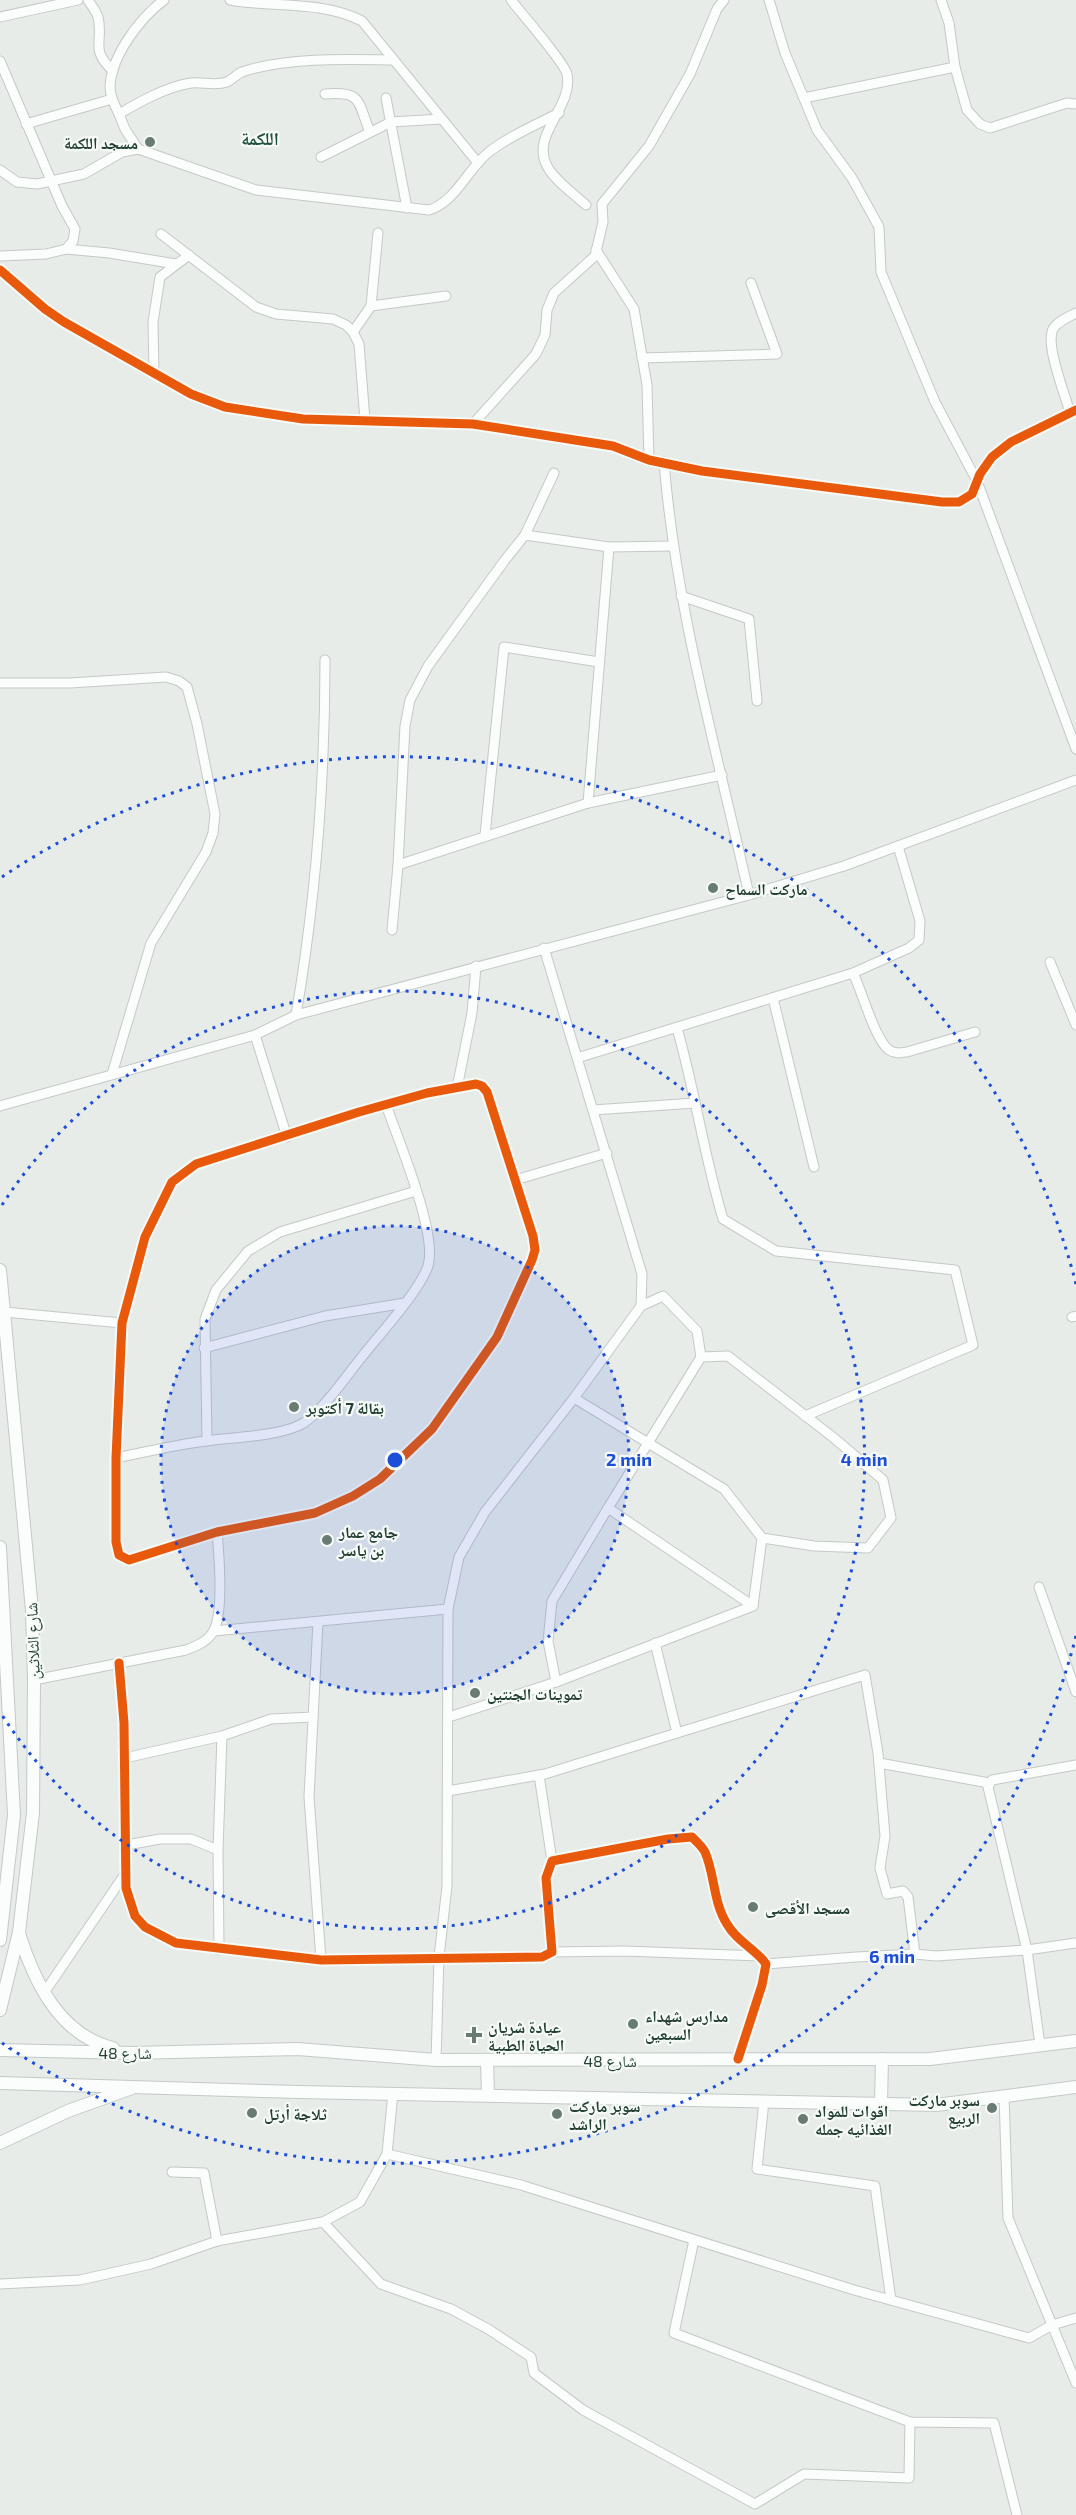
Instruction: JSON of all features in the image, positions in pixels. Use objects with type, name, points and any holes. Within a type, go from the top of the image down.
[{"type":"main road","name":"شارع الثلاثين","points":[[0,1270],[32,1610],[34,1680],[33,1813],[19,1932],[0,2010]]},
{"type":"main road","name":"شارع الثلاثين","points":[[0,1547],[14,1815],[0,1940]]},
{"type":"main road","points":[[19,1932],[28,1963],[44,1994],[71,2026],[86,2038],[100,2045],[132,2053]]},
{"type":"main road","name":"شارع 48","points":[[0,2050],[132,2053],[297,2049],[436,2060],[930,2059],[1076,2041]]},
{"type":"main road","points":[[882,2059],[882,2103]]},
{"type":"main road","points":[[487,2060],[488,2095]]},
{"type":"main road","name":"شارع 48","points":[[0,2083],[936,2104],[1076,2087]]},
{"type":"main road","points":[[0,2143],[68,2111],[140,2085]]},
{"type":"street","points":[[0,17],[78,0]]},
{"type":"street","points":[[88,0],[98,16],[98,50],[103,61],[113,72]]},
{"type":"street","points":[[138,149],[125,129],[112,99],[110,88],[118,54],[154,8],[164,0]]},
{"type":"street","points":[[230,0],[313,3],[362,21],[478,163]]},
{"type":"street","points":[[511,0],[566,70],[567,94],[545,137],[543,157],[548,168],[586,205]]},
{"type":"street","points":[[473,424],[536,354],[544,335],[547,310],[555,293],[595,256],[603,222],[602,204],[650,146],[690,74],[717,9],[724,0]]},
{"type":"street","points":[[769,0],[785,53],[817,130],[852,178],[879,227],[881,272],[935,402],[977,481],[1076,749]]},
{"type":"street","points":[[942,0],[950,23],[956,67],[967,110],[980,124],[990,128],[1005,125],[1067,103],[1076,104]]},
{"type":"street","points":[[120,114],[141,101],[166,91],[192,83],[212,85],[229,81],[241,72],[259,68],[344,59],[393,60]]},
{"type":"street","points":[[0,61],[51,182],[75,229],[73,241],[66,249]]},
{"type":"street","points":[[804,98],[956,67]]},
{"type":"street","points":[[326,94],[348,92],[355,97],[370,132]]},
{"type":"street","points":[[386,98],[407,208]]},
{"type":"street","points":[[26,124],[112,99]]},
{"type":"street","points":[[0,170],[11,179],[23,184],[51,182],[84,174],[122,152],[138,149],[256,190],[429,210],[440,206],[492,149],[559,113]]},
{"type":"street","points":[[321,157],[391,122],[442,119]]},
{"type":"street","points":[[353,332],[371,306],[378,233]]},
{"type":"street","points":[[161,234],[256,307],[276,314],[333,319],[346,325],[353,332],[360,352],[365,420]]},
{"type":"street","points":[[0,256],[46,254],[66,249],[109,253],[176,264]]},
{"type":"street","points":[[596,250],[634,309],[647,385],[650,459]]},
{"type":"street","points":[[154,373],[155,300],[160,277],[189,255]]},
{"type":"street","points":[[0,270],[54,316],[196,397],[225,407],[292,418],[473,424],[613,447],[650,459],[702,471],[942,502],[959,502],[972,494],[992,457],[1005,447],[1073,411],[1050,343],[1053,330],[1063,319],[1076,313]]},
{"type":"street","points":[[642,358],[777,354],[752,282]]},
{"type":"street","points":[[371,306],[446,296]]},
{"type":"street","points":[[664,462],[673,546],[696,676],[722,775],[748,895]]},
{"type":"street","points":[[392,930],[399,865],[405,726],[410,700],[428,666],[525,535],[554,473]]},
{"type":"street","points":[[525,535],[609,548],[673,546]]},
{"type":"street","points":[[588,803],[609,548]]},
{"type":"street","points":[[681,596],[748,619],[757,701]]},
{"type":"street","points":[[485,836],[504,647],[599,662]]},
{"type":"street","points":[[296,1015],[308,944],[315,859],[325,730],[325,660]]},
{"type":"street","points":[[0,683],[70,683],[166,677],[179,681],[187,687],[215,814],[213,833],[206,852],[151,944],[112,1074]]},
{"type":"street","points":[[399,865],[588,803],[722,775]]},
{"type":"street","points":[[0,1106],[255,1035],[296,1015],[748,895],[844,866],[1076,780]]},
{"type":"street","points":[[577,1058],[853,973],[909,948],[919,940],[920,921],[898,846]]},
{"type":"street","points":[[544,948],[642,1274],[640,1306]]},
{"type":"street","points":[[1050,962],[1076,1025]]},
{"type":"street","points":[[457,1088],[472,1013],[476,966]]},
{"type":"street","points":[[853,973],[879,1036],[886,1048],[895,1053],[907,1052],[975,1032]]},
{"type":"street","points":[[773,998],[814,1167]]},
{"type":"street","points":[[677,1028],[710,1176],[723,1219],[740,1227],[776,1251],[955,1270],[973,1345],[805,1416]]},
{"type":"street","points":[[255,1035],[286,1137]]},
{"type":"street","points":[[476,1084],[482,1086],[487,1092],[533,1236],[535,1250],[497,1337],[432,1429],[380,1479],[353,1496],[315,1513],[218,1532],[129,1560],[119,1555],[116,1542],[116,1458],[122,1323],[145,1238],[172,1182],[196,1164],[386,1105],[428,1093],[476,1084]]},
{"type":"street","points":[[593,1110],[695,1102]]},
{"type":"street","points":[[116,1458],[207,1441],[268,1433],[301,1425],[324,1403],[405,1303],[427,1269],[430,1256],[429,1239],[416,1191],[386,1105]]},
{"type":"street","points":[[515,1180],[607,1153]]},
{"type":"street","points":[[207,1441],[205,1319],[216,1290],[248,1251],[280,1232],[416,1191]]},
{"type":"street","points":[[436,2060],[438,1957],[447,1886],[448,1610],[459,1557],[485,1512],[574,1398],[640,1306],[663,1296],[697,1332],[701,1357],[552,1601],[548,1641],[556,1682]]},
{"type":"street","points":[[204,1348],[325,1316],[405,1303]]},
{"type":"street","points":[[4,1312],[122,1323]]},
{"type":"street","points":[[574,1398],[724,1489],[762,1538],[814,1546],[868,1548],[891,1518],[883,1480],[728,1356],[701,1357]]},
{"type":"street","points":[[608,1509],[753,1606]]},
{"type":"street","points":[[34,1680],[186,1650],[202,1643],[214,1631],[221,1584],[218,1532]]},
{"type":"street","points":[[753,1606],[762,1538]]},
{"type":"street","points":[[1039,1587],[1076,1692]]},
{"type":"street","points":[[449,1717],[556,1682],[753,1606]]},
{"type":"street","points":[[214,1631],[448,1610]]},
{"type":"street","points":[[318,1622],[309,1797],[321,1960]]},
{"type":"street","points":[[655,1643],[677,1733]]},
{"type":"street","points":[[119,1663],[125,1758],[126,1888],[135,1916],[145,1927],[176,1943],[219,1950],[321,1960],[543,1957],[552,1952],[624,1951],[763,1960],[915,1954],[936,1956],[1027,1950],[1076,1943]]},
{"type":"street","points":[[448,1791],[539,1775],[865,1676],[879,1763],[885,1836],[880,1868],[887,1894],[903,1891],[908,1897],[915,1954]]},
{"type":"street","points":[[125,1758],[222,1736],[271,1719],[313,1717]]},
{"type":"street","points":[[219,1950],[218,1850],[222,1736]]},
{"type":"street","points":[[879,1763],[989,1783],[992,1780],[1076,1765]]},
{"type":"street","points":[[539,1775],[552,1861],[546,1878],[552,1952]]},
{"type":"street","points":[[989,1783],[988,1787],[1027,1950],[1040,2045]]},
{"type":"street","points":[[552,1861],[669,1839],[693,1837],[704,1850],[720,1910],[727,1925],[744,1945],[763,1960]]},
{"type":"street","points":[[127,1845],[160,1839],[191,1839],[218,1850]]},
{"type":"street","points":[[44,1994],[126,1873]]},
{"type":"street","points":[[738,2060],[762,1985],[763,1960]]},
{"type":"street","points":[[0,2284],[80,2280],[151,2264],[218,2241],[323,2222],[360,2202],[387,2154],[393,2093]]},
{"type":"street","points":[[1004,2096],[1008,2218],[1076,2383]]},
{"type":"street","points":[[764,2101],[757,2169],[874,2186],[891,2300]]},
{"type":"street","points":[[387,2154],[521,2185],[891,2300],[1029,2338],[1052,2325],[1076,2318]]},
{"type":"street","points":[[172,2172],[204,2173],[218,2241]]},
{"type":"street","points":[[323,2222],[381,2284],[451,2309],[488,2329],[531,2358],[534,2373],[582,2410],[755,2504],[804,2474],[909,2478],[910,2422]]},
{"type":"street","points":[[694,2240],[674,2333],[910,2422],[993,2423],[1017,2515]]},
{"type":"cycle path","points":[[0,270],[45,309],[64,322],[191,394],[225,407],[303,419],[473,424],[613,446],[649,460],[702,471],[942,502],[959,502],[972,494],[980,474],[992,457],[1011,442],[1076,410]]},
{"type":"cycle path","points":[[476,1084],[482,1086],[487,1092],[533,1236],[535,1250],[497,1337],[432,1429],[380,1479],[353,1496],[315,1513],[217,1532],[129,1560],[119,1555],[116,1542],[116,1458],[122,1323],[145,1237],[172,1182],[196,1164],[359,1112],[427,1093],[476,1084]]},
{"type":"cycle path","points":[[119,1663],[124,1723],[126,1888],[135,1916],[145,1927],[176,1943],[321,1960],[542,1957],[552,1952],[546,1878],[552,1861],[668,1839],[692,1837],[705,1852],[722,1916],[736,1936],[766,1964],[762,1985],[738,2059]]},
{"type":"place","name":"مسجد اللكمة","points":[[150,142]]},
{"type":"place","name":"ماركت السماح","points":[[713,888]]},
{"type":"place","name":"بقالة 7 أكتوبر","points":[[294,1407]]},
{"type":"place","name":"جامع عمار بن ياسر","points":[[327,1540]]},
{"type":"place","name":"تموينات الجنتين","points":[[475,1693]]},
{"type":"place","name":"مسجد الأقصى","points":[[753,1907]]},
{"type":"place","name":"مدارس شهداء السبعين","points":[[633,2024]]},
{"type":"place","name":"عيادة شريان الحياة الطبية","points":[[474,2035]]},
{"type":"place","name":"سوبر ماركت الربيع","points":[[992,2108]]},
{"type":"place","name":"ثلاجة أرتل","points":[[252,2113]]},
{"type":"place","name":"سوبر ماركت الراشد","points":[[557,2114]]},
{"type":"place","name":"اقوات للمواد الغذائيه جمله","points":[[803,2119]]},
{"type":"district","name":"اللكمة","points":[[260,138]]}]
